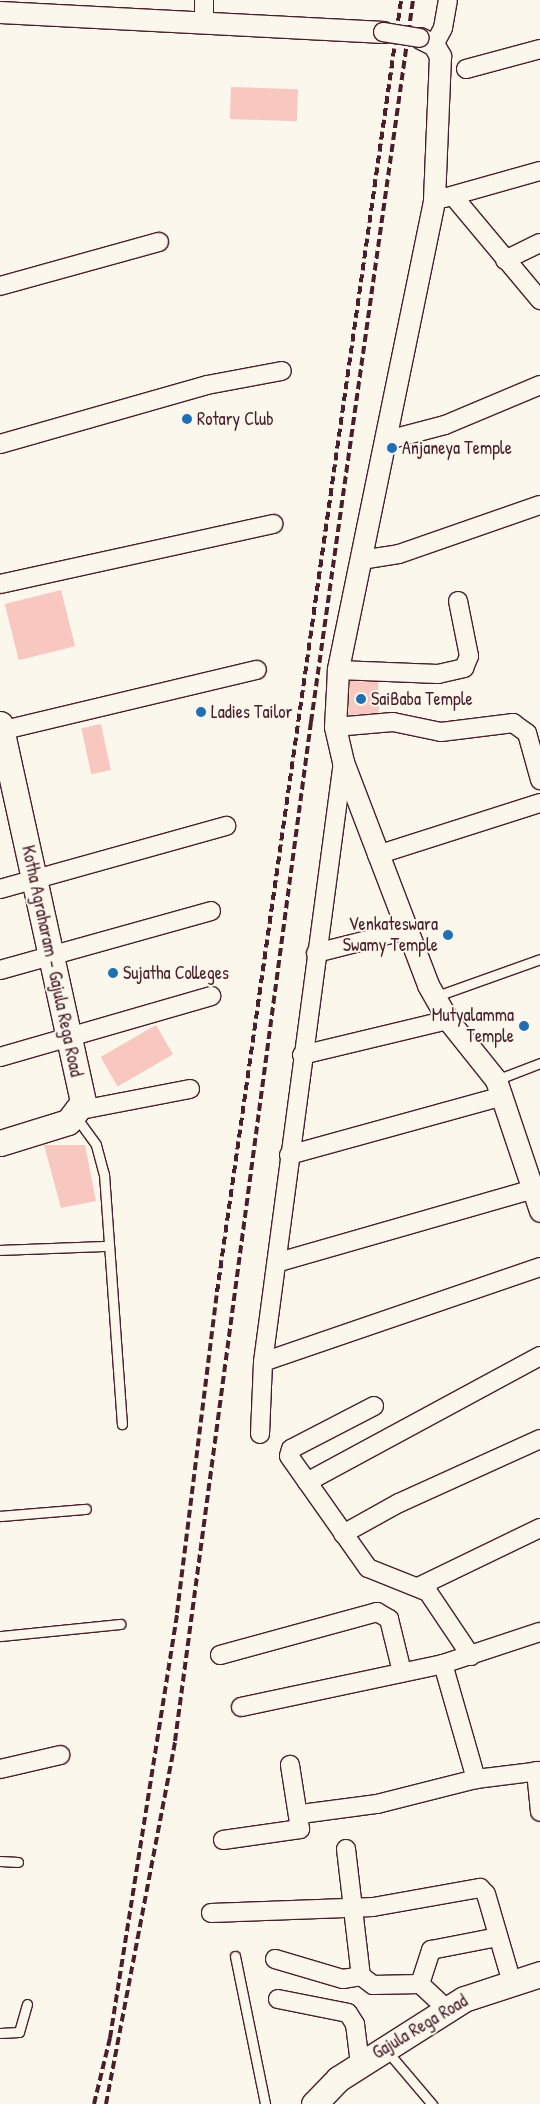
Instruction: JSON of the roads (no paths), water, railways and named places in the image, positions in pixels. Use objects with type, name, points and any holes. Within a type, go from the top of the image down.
[{"type":"main road","name":"Kotha Agraharam - Gajula Rega Road","points":[[0,729],[70,1036],[78,1114]]},
{"type":"main road","points":[[0,1143],[56,1128],[78,1114]]},
{"type":"main road","name":"Gajula Rega Road","points":[[314,2104],[360,2064],[447,2009],[540,1974]]},
{"type":"street","points":[[204,0],[204,22]]},
{"type":"street","points":[[427,41],[443,28],[448,0]]},
{"type":"street","points":[[0,12],[383,32],[427,41],[440,56],[444,199],[384,441],[338,670],[334,727],[343,762],[434,997],[448,1020],[500,1088],[540,1211]]},
{"type":"street","points":[[466,69],[540,49]]},
{"type":"street","points":[[444,199],[540,171]]},
{"type":"street","points":[[444,199],[506,260],[540,300]]},
{"type":"street","points":[[0,286],[159,242]]},
{"type":"street","points":[[506,260],[540,243]]},
{"type":"street","points":[[0,444],[207,385],[282,371]]},
{"type":"street","points":[[384,441],[445,425],[540,385]]},
{"type":"street","points":[[361,560],[399,554],[540,505]]},
{"type":"street","points":[[0,584],[274,524]]},
{"type":"street","points":[[338,670],[438,674],[464,668],[469,656],[458,601]]},
{"type":"street","points":[[0,729],[257,670]]},
{"type":"street","points":[[334,727],[393,722],[432,733],[513,723],[524,728],[536,752],[540,780]]},
{"type":"street","points":[[260,1434],[263,1362],[279,1262],[289,1155],[343,762]]},
{"type":"street","points":[[378,855],[540,803]]},
{"type":"street","points":[[0,889],[226,826]]},
{"type":"street","points":[[0,970],[211,911]]},
{"type":"street","points":[[316,953],[407,930]]},
{"type":"street","points":[[0,1057],[211,996]]},
{"type":"street","points":[[302,1055],[448,1020]]},
{"type":"street","points":[[289,1155],[500,1088]]},
{"type":"street","points":[[78,1114],[190,1089]]},
{"type":"street","points":[[279,1262],[533,1189]]},
{"type":"street","points":[[263,1362],[540,1267]]},
{"type":"street","points":[[307,1482],[540,1356]]},
{"type":"street","points":[[374,1406],[288,1452],[368,1568],[420,1586],[435,1599],[471,1656]]},
{"type":"street","points":[[343,1534],[399,1503],[540,1439]]},
{"type":"street","points":[[420,1586],[540,1528]]},
{"type":"street","points":[[220,1655],[376,1612],[389,1618],[402,1672]]},
{"type":"street","points":[[241,1707],[443,1664],[540,1632]]},
{"type":"street","points":[[443,1664],[476,1779]]},
{"type":"street","points":[[0,1769],[60,1755]]},
{"type":"street","points":[[223,1840],[297,1832],[302,1825],[290,1765]]},
{"type":"street","points":[[300,1814],[377,1804],[476,1779],[538,1771],[540,1812]]},
{"type":"street","points":[[346,1849],[351,1908],[361,1976]]},
{"type":"street","points":[[211,1913],[351,1908],[480,1888],[512,1983]]},
{"type":"street","points":[[420,1984],[431,1950],[498,1937]]},
{"type":"street","points":[[275,1959],[343,1979],[361,1976],[373,1984],[420,1984],[447,2009]]},
{"type":"street","points":[[278,1999],[351,2016],[360,2064]]},
{"type":"lane","points":[[434,997],[540,959]]},
{"type":"lane","points":[[500,1088],[540,1064]]},
{"type":"lane","points":[[78,1114],[100,1157],[106,1192],[106,1246],[122,1424]]},
{"type":"lane","points":[[0,1250],[106,1246]]},
{"type":"lane","points":[[0,1516],[86,1509]]},
{"type":"lane","points":[[0,1636],[120,1624]]},
{"type":"lane","points":[[0,1861],[18,1862]]},
{"type":"lane","points":[[235,1956],[265,2104]]},
{"type":"lane","points":[[0,2033],[19,2032],[27,2004]]},
{"type":"lane","points":[[384,2048],[432,2104]]},
{"type":"railway","points":[[94,2104],[110,2038],[177,1613],[217,1292],[401,0]]},
{"type":"railway","points":[[106,2104],[175,1741],[311,722],[413,0]]},
{"type":"place","name":"Rotary Club","points":[[187,419]]},
{"type":"place","name":"Anjaneya Temple","points":[[392,448]]},
{"type":"place","name":"SaiBaba Temple","points":[[361,699]]},
{"type":"place","name":"Ladies Tailor","points":[[201,712]]},
{"type":"place","name":"Venkateswara Swamy Temple","points":[[448,935]]},
{"type":"place","name":"Sujatha Colleges","points":[[113,973]]},
{"type":"place","name":"Mutyalamma Temple","points":[[524,1026]]}]
